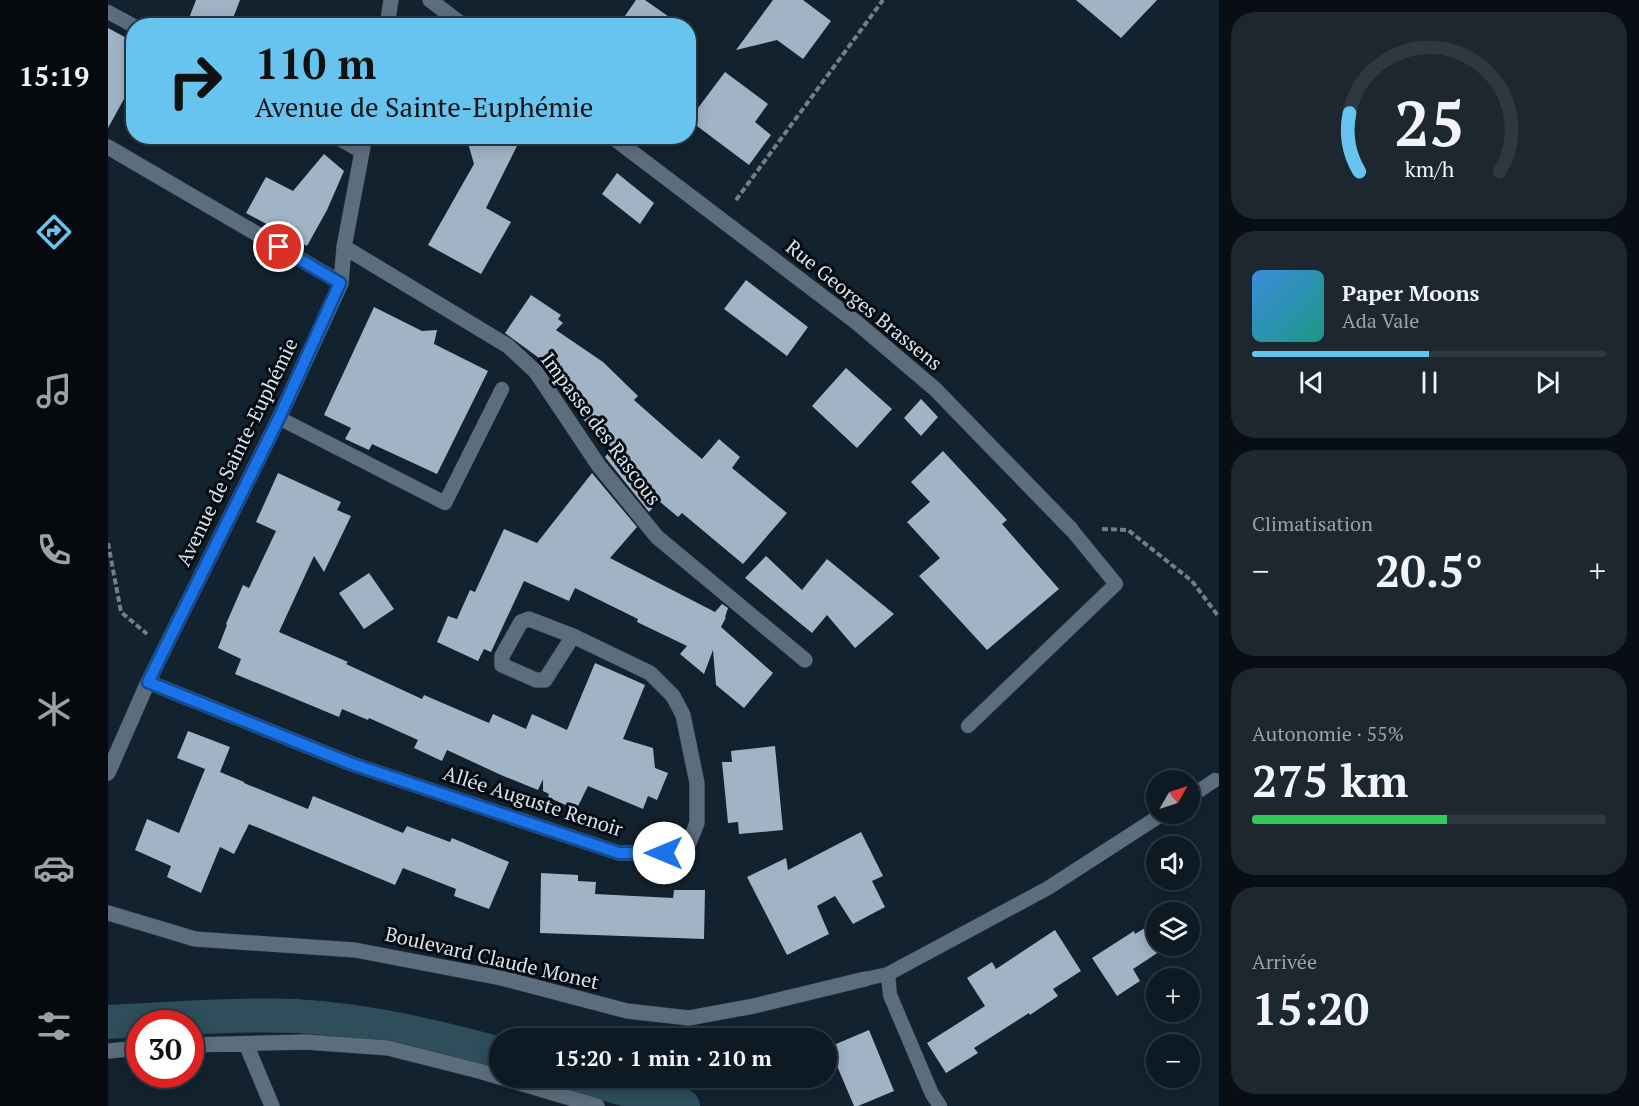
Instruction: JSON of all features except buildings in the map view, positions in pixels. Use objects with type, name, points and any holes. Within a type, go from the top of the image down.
[{"type":"street","points":[[388,18],[391,0]]},
{"type":"street","points":[[430,0],[454,18]]},
{"type":"street","name":"Avenue de Sainte-Euphémie","points":[[108,773],[148,682],[279,418],[340,283],[344,247],[364,144]]},
{"type":"street","name":"Rue Georges Brassens","points":[[622,144],[856,322],[935,389],[1071,529]]},
{"type":"street","points":[[108,147],[340,283]]},
{"type":"street","name":"Impasse des Rascous","points":[[344,247],[508,346],[536,372],[599,466],[657,537],[806,660]]},
{"type":"street","name":"Allée Auguste Renoir","points":[[148,682],[352,764],[619,853],[664,853],[689,843],[698,823],[697,783],[683,715],[673,696],[650,673],[573,636],[530,619],[521,622],[502,656],[502,665],[536,680],[544,680],[573,636]]},
{"type":"street","name":"Boulevard Claude Monet","points":[[108,913],[195,939],[355,950],[501,978],[627,1011],[689,1018],[754,1006],[865,979]]},
{"type":"street","points":[[204,1045],[306,1041],[388,1048],[479,1071],[597,1106]]},
{"type":"street","points":[[246,1044],[272,1106]]},
{"type":"street","points":[[108,1051],[126,1049]]},
{"type":"lane","points":[[108,12],[126,22]]},
{"type":"lane","points":[[348,144],[362,152]]},
{"type":"lane","points":[[279,418],[445,503],[502,389]]},
{"type":"lane","points":[[968,726],[1116,584],[1071,529]]},
{"type":"lane","points":[[1200,790],[1215,780]]},
{"type":"lane","points":[[865,979],[888,974],[1048,888],[1147,824]]},
{"type":"lane","points":[[888,974],[891,995],[932,1094],[940,1106]]},
{"type":"path","points":[[722,220],[883,0]]},
{"type":"path","points":[[1071,529],[1128,530],[1192,581],[1219,617]]},
{"type":"path","points":[[108,543],[121,612],[165,648]]},
{"type":"waterway","points":[[108,1022],[202,1017],[296,1016],[348,1021],[399,1030],[489,1051]]},
{"type":"waterway","points":[[620,1088],[683,1106]]},
{"type":"route","points":[[279,247],[340,283],[279,418],[148,682],[352,764],[619,853],[664,853]]}]
